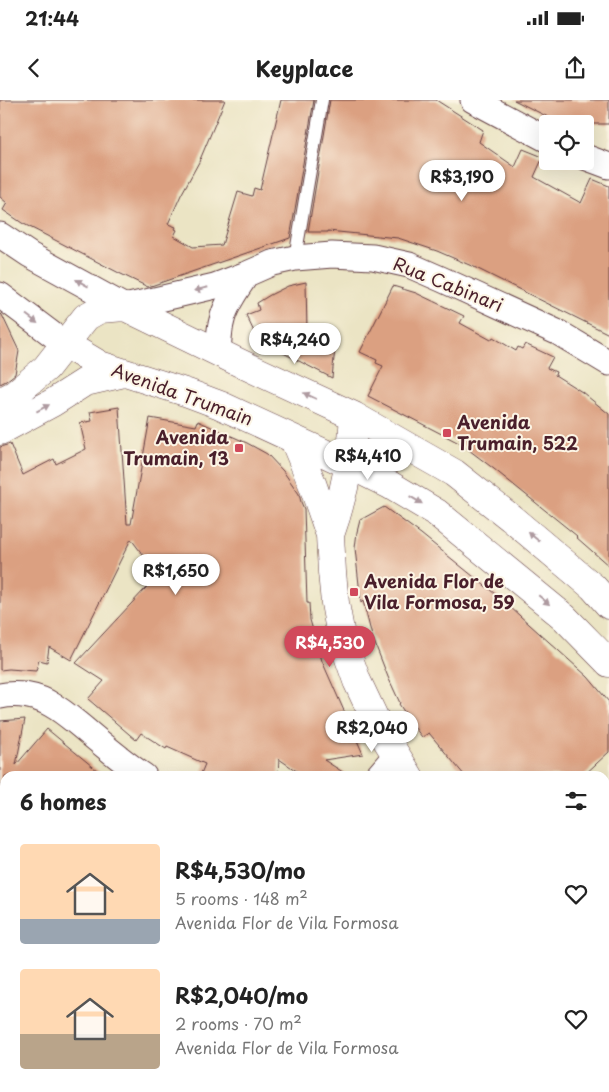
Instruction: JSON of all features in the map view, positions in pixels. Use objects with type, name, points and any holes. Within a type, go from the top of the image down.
[{"type":"main road","points":[[0,402],[15,394],[46,368],[86,317],[100,309],[125,307],[240,364],[354,416],[454,473],[511,518],[585,581],[609,605]]},
{"type":"main road","name":"Avenida Trumain","points":[[65,344],[100,365],[220,405],[390,485],[437,513],[564,617],[609,663]]},
{"type":"main road","points":[[0,430],[52,403],[85,382],[124,373]]},
{"type":"main road","points":[[330,536],[341,504],[350,465],[354,416]]},
{"type":"main road","points":[[294,440],[312,483],[330,536],[335,603],[341,636],[374,717],[403,766]]},
{"type":"street","points":[[473,100],[539,135]]},
{"type":"street","points":[[594,160],[609,166]]},
{"type":"street","points":[[0,235],[30,255],[125,307]]},
{"type":"street","name":"Rua Cabinari","points":[[125,307],[215,286],[272,263],[295,258],[332,255],[374,257],[409,266],[441,279],[559,333],[609,363]]},
{"type":"street","points":[[218,352],[222,318],[230,300],[248,274]]},
{"type":"street","name":"Avenida Trumain","points":[[0,294],[65,344]]},
{"type":"street","points":[[0,696],[6,694],[28,695],[51,704],[136,771]]},
{"type":"street","points":[[390,771],[403,766]]},
{"type":"lane","points":[[295,258],[322,100]]},
{"type":"building","points":[[0,100],[225,100],[199,162],[168,224],[176,227],[175,229],[177,230],[174,236],[193,247],[222,245],[238,192],[252,196],[254,188],[260,190],[281,100],[314,100],[290,238],[148,287],[22,223],[3,210],[7,203],[0,197]]},
{"type":"building","points":[[330,100],[436,100],[483,130],[479,142],[515,167],[523,149],[539,155],[539,166],[534,177],[581,203],[592,179],[609,186],[609,334],[474,267],[437,251],[398,238],[328,231],[308,232]]},
{"type":"building","points":[[514,100],[609,100],[609,124],[594,124],[594,115],[544,115]]},
{"type":"building","points":[[306,282],[307,331],[324,331],[324,334],[333,335],[333,338],[336,338],[332,378],[258,340],[246,315],[259,310],[257,303],[270,295],[288,286]]},
{"type":"building","points":[[393,286],[416,293],[464,316],[460,323],[491,340],[493,337],[516,351],[518,347],[522,349],[525,344],[553,357],[547,368],[556,372],[555,375],[582,392],[609,414],[609,566],[577,536],[461,444],[368,396],[383,366],[376,363],[377,360],[360,352]]},
{"type":"building","points":[[0,313],[19,351],[15,374],[0,384]]},
{"type":"building","points":[[119,407],[127,524],[131,524],[150,418],[196,426],[198,421],[267,454],[283,471],[299,494],[304,509],[307,603],[309,603],[310,620],[322,661],[363,754],[324,760],[341,771],[297,771],[279,759],[278,771],[202,771],[205,764],[167,747],[166,749],[141,733],[136,740],[88,699],[104,681],[76,663],[158,575],[131,539],[71,660],[49,647],[47,662],[39,660],[36,671],[0,670],[0,447],[10,444],[23,475],[54,459],[56,464],[86,449],[80,423],[92,421],[90,412]]},
{"type":"building","points":[[384,507],[421,534],[500,598],[588,677],[609,702],[609,752],[588,771],[461,771],[429,733],[422,737],[399,704],[372,636],[363,601],[361,603],[355,548],[360,520]]},
{"type":"building","points":[[25,719],[16,765],[47,729],[98,771],[0,771],[0,721]]},
{"type":"place","name":"Avenida Trumain, 522","points":[[447,433]]},
{"type":"place","name":"Avenida Trumain, 13","points":[[239,448]]},
{"type":"place","name":"Avenida Flor de Vila Formosa, 59","points":[[354,592]]}]
